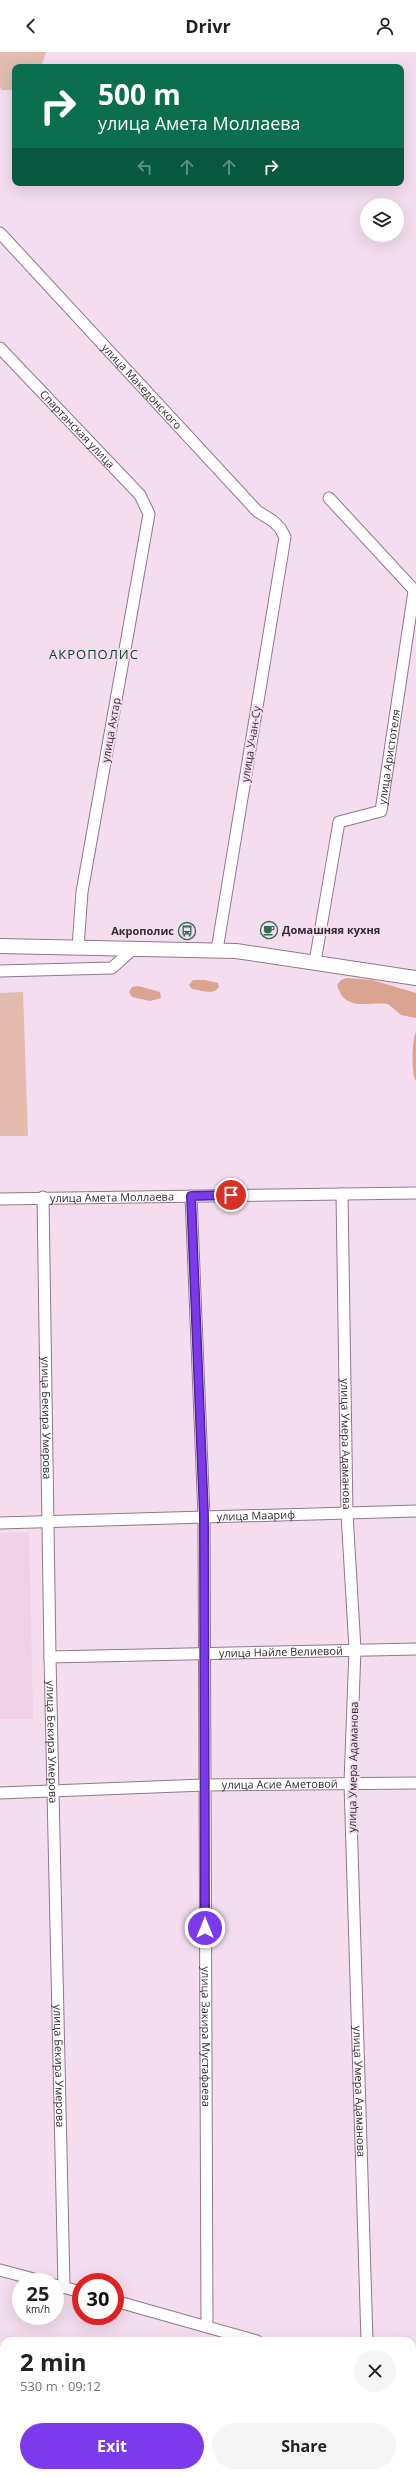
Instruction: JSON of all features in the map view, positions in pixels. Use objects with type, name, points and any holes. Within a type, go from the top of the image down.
[{"type":"main road","points":[[0,946],[236,951],[416,978]]},
{"type":"street","name":"улица Македонского","points":[[0,233],[257,511],[280,528],[285,537]]},
{"type":"street","name":"Спартанская улица","points":[[0,348],[140,495],[149,514]]},
{"type":"street","points":[[329,498],[415,591]]},
{"type":"street","name":"улица Ахтар","points":[[78,947],[82,892],[149,514]]},
{"type":"street","name":"улица Учан-Су","points":[[217,950],[285,537]]},
{"type":"street","name":"улица Аристотеля","points":[[315,962],[339,822],[381,811],[415,591]]},
{"type":"street","points":[[0,971],[112,968],[133,949]]},
{"type":"street","name":"улица Амета Моллаева","points":[[0,1199],[43,1197],[416,1193]]},
{"type":"street","name":"улица Умера Адаманова","points":[[342,1194],[347,1514],[355,1649],[350,1783],[366,2337]]},
{"type":"street","name":"улица Закира Мустафаева","points":[[191,1196],[204,1516],[207,2326]]},
{"type":"street","name":"улица Бекира Умерова","points":[[43,1197],[50,1522],[50,1657],[54,1792],[60,2273]]},
{"type":"street","name":"улица Маариф","points":[[0,1523],[416,1511]]},
{"type":"street","name":"улица Найле Велиевой","points":[[50,1657],[204,1655],[355,1649],[416,1649]]},
{"type":"street","name":"улица Асие Аметовой","points":[[0,1793],[204,1785],[416,1783]]},
{"type":"street","points":[[0,2270],[12,2273]]},
{"type":"street","points":[[124,2303],[244,2337]]},
{"type":"shaded area","points":[[0,52],[46,52],[42,64],[12,64],[12,90],[2,90],[0,88]]},
{"type":"shaded area","points":[[347,978],[372,980],[416,993],[416,1018],[401,1015],[388,1004],[352,1003],[341,994],[337,985],[341,980]]},
{"type":"shaded area","points":[[193,980],[205,980],[218,983],[219,987],[217,990],[210,992],[192,989],[189,985]]},
{"type":"shaded area","points":[[138,986],[160,992],[161,998],[150,1001],[132,997],[129,992],[132,987]]},
{"type":"shaded area","points":[[23,992],[28,1136],[0,1136],[0,993]]},
{"type":"shaded area","points":[[416,1032],[416,1081],[413,1072],[413,1057]]},
{"type":"shaded area","points":[[29,1532],[33,1719],[0,1719],[0,1533]]},
{"type":"place","name":"Домашняя кухня","points":[[269,930]]},
{"type":"place","name":"Акрополис","points":[[187,931]]},
{"type":"district","name":"АКРОПОЛИС","points":[[94,654]]},
{"type":"route","points":[[205,1928],[204,1516],[191,1196],[231,1195]]}]
